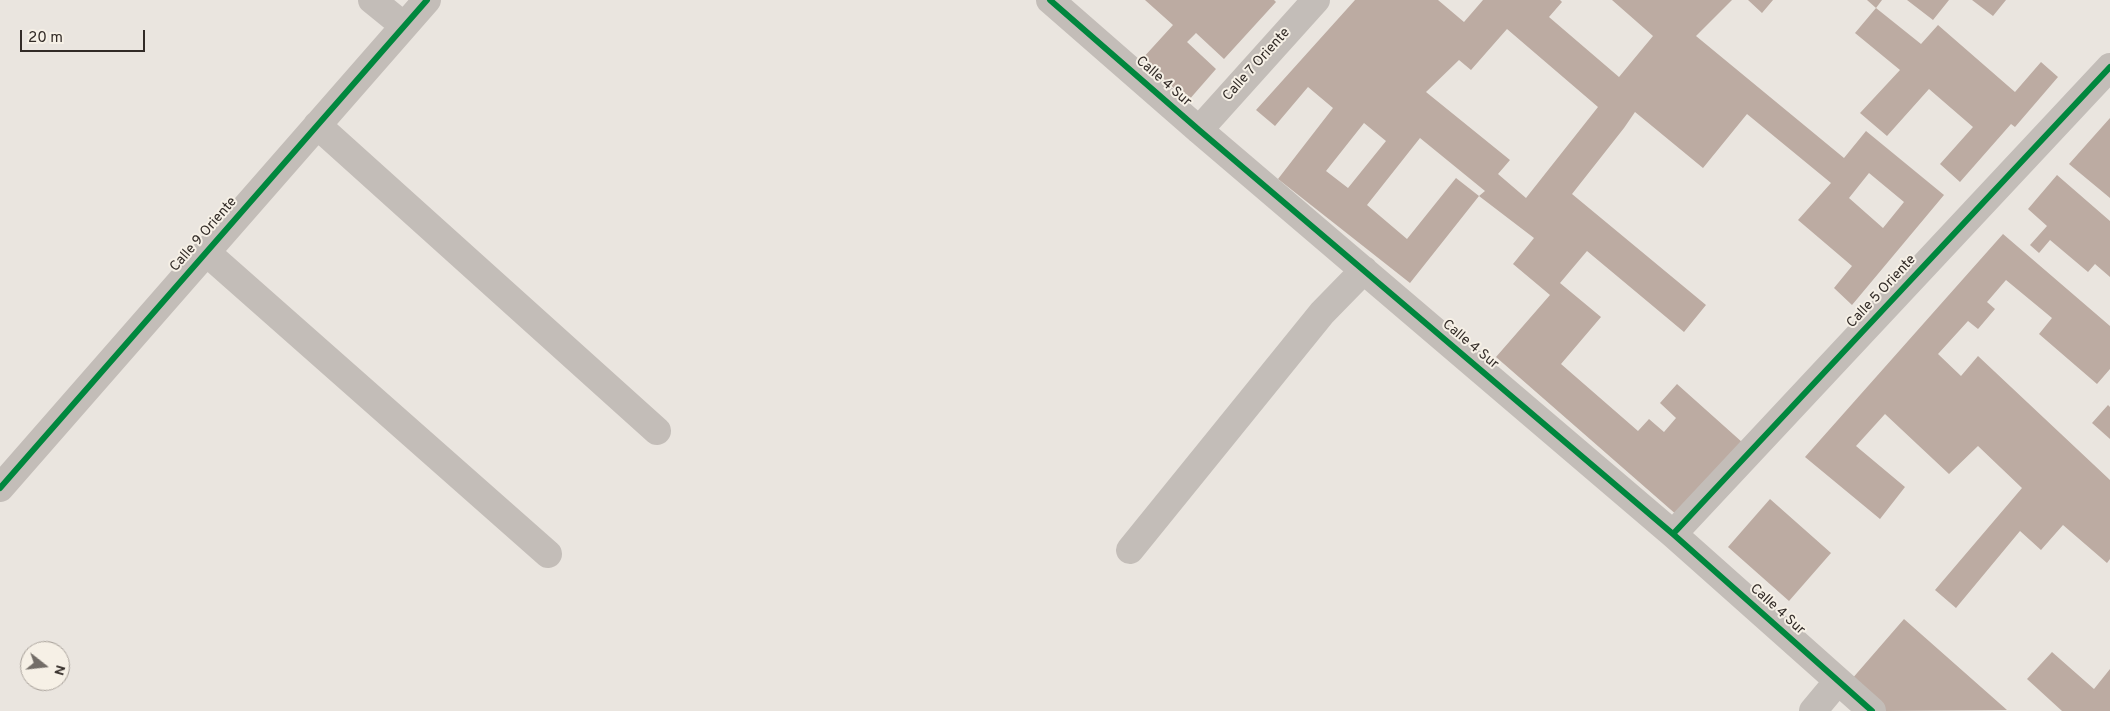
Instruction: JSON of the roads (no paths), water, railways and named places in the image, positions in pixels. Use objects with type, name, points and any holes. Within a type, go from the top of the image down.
[{"type":"street","points":[[372,0],[404,26]]},
{"type":"street","name":"Calle 9 Oriente","points":[[0,488],[427,0]]},
{"type":"street","name":"Calle 4 Sur","points":[[1050,0],[1199,130],[1673,534],[1872,711]]},
{"type":"street","name":"Calle 7 Oriente","points":[[1199,130],[1316,0]]},
{"type":"street","name":"Calle 5 Oriente","points":[[1673,534],[2110,67]]},
{"type":"street","points":[[317,125],[657,432]]},
{"type":"street","points":[[206,252],[548,554]]},
{"type":"street","points":[[1130,550],[1322,313],[1364,270]]},
{"type":"street","points":[[0,454],[32,451]]},
{"type":"street","points":[[1813,711],[1838,681]]}]
